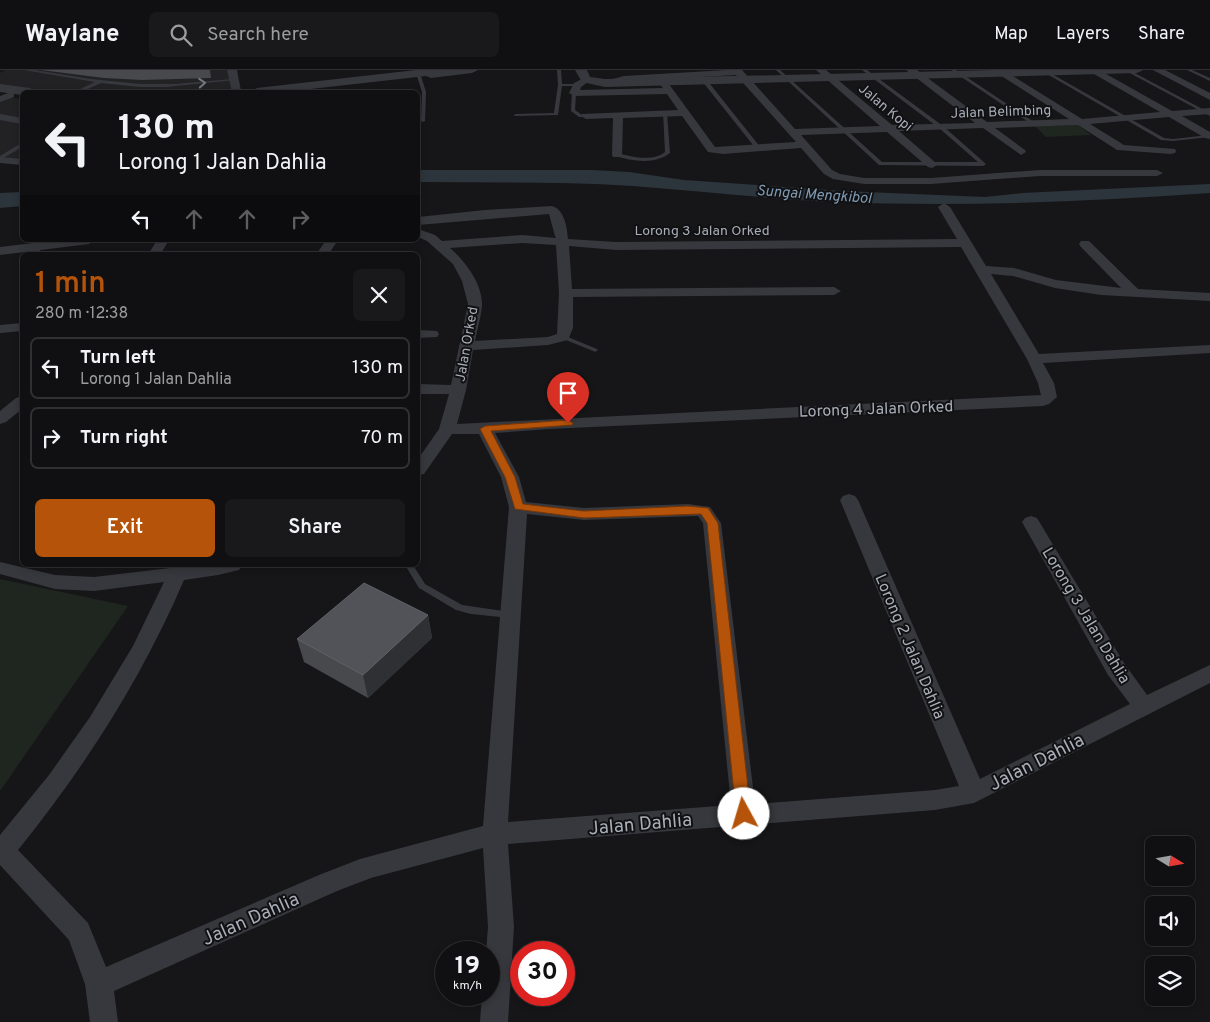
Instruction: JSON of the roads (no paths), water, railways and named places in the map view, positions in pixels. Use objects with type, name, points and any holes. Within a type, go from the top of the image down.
[{"type":"street","points":[[232,70],[236,90]]},
{"type":"street","points":[[316,90],[393,85],[418,75],[446,70]]},
{"type":"street","points":[[418,75],[472,70]]},
{"type":"street","points":[[1093,70],[1209,136]]},
{"type":"street","points":[[615,83],[624,79],[740,74],[1137,70]]},
{"type":"street","points":[[1158,70],[1210,97]]},
{"type":"street","points":[[914,72],[1021,152]]},
{"type":"street","points":[[999,72],[1121,148],[1171,151]]},
{"type":"street","name":"Jalan Kopi","points":[[825,73],[932,165]]},
{"type":"street","points":[[580,82],[666,86],[740,74]]},
{"type":"street","points":[[740,74],[828,172],[837,176],[857,180],[933,184],[1002,175],[1077,172],[1157,173]]},
{"type":"street","points":[[580,82],[666,86]]},
{"type":"street","points":[[296,90],[393,85]]},
{"type":"street","points":[[666,86],[712,150],[759,149],[804,145]]},
{"type":"street","points":[[0,88],[20,91]]},
{"type":"street","name":"Jalan Belimbing","points":[[793,132],[1080,122],[1208,112]]},
{"type":"street","points":[[586,116],[684,113]]},
{"type":"street","points":[[617,155],[618,115]]},
{"type":"street","points":[[0,117],[20,121]]},
{"type":"street","points":[[0,159],[20,162]]},
{"type":"street","name":"Lorong 4 Jalan Orked","points":[[485,429],[549,424],[1035,402],[1049,397],[1049,391],[1034,359],[944,207]]},
{"type":"street","points":[[420,221],[484,214],[552,210],[558,218],[563,242],[563,270],[566,293],[564,306],[567,330],[563,337],[548,341],[468,346]]},
{"type":"street","name":"Jalan Orked","points":[[420,234],[431,238],[458,262],[469,281],[475,304],[468,346],[447,429],[420,467]]},
{"type":"street","name":"Lorong 3 Jalan Orked","points":[[439,245],[522,239],[616,246],[965,243]]},
{"type":"street","points":[[0,251],[37,251],[80,242]]},
{"type":"street","points":[[1085,244],[1136,294]]},
{"type":"street","points":[[982,270],[1014,272],[1054,284],[1136,294],[1210,297]]},
{"type":"street","points":[[566,293],[834,291]]},
{"type":"street","points":[[0,329],[20,327]]},
{"type":"street","points":[[420,334],[432,334]]},
{"type":"street","points":[[1034,359],[1151,351],[1210,350]]},
{"type":"street","points":[[420,390],[458,390]]},
{"type":"street","points":[[0,419],[20,403]]},
{"type":"street","points":[[447,429],[485,429],[510,477],[518,507],[495,834],[501,927],[494,1022]]},
{"type":"street","name":"Lorong 2 Jalan Dahlia","points":[[849,500],[974,793]]},
{"type":"street","points":[[518,507],[584,514],[704,511],[712,523],[744,814]]},
{"type":"street","name":"Lorong 3 Jalan Dahlia","points":[[1032,522],[1116,669],[1144,707]]},
{"type":"street","points":[[0,568],[55,582],[94,584],[179,570],[218,569],[225,567]]},
{"type":"street","points":[[104,1022],[99,984],[79,932],[2,849],[65,772],[92,731],[145,640],[179,570]]},
{"type":"street","name":"Jalan Dahlia","points":[[99,984],[328,883],[369,867],[495,834],[935,800],[974,793],[1210,673]]},
{"type":"lane","points":[[26,70],[101,82],[157,86],[234,80]]},
{"type":"lane","points":[[516,115],[556,114],[560,85],[559,70]]},
{"type":"lane","points":[[1126,70],[1208,112]]},
{"type":"lane","points":[[1189,70],[1210,80]]},
{"type":"lane","points":[[1044,71],[1168,140],[1209,136]]},
{"type":"lane","points":[[956,72],[1035,124]]},
{"type":"lane","points":[[782,74],[881,164],[984,163],[941,127],[868,73]]},
{"type":"lane","points":[[418,75],[424,92],[423,121]]},
{"type":"lane","points":[[704,80],[759,149]]},
{"type":"lane","points":[[83,90],[101,82]]},
{"type":"lane","points":[[560,85],[580,82],[573,111],[581,116],[586,116]]},
{"type":"lane","points":[[378,90],[393,85]]},
{"type":"lane","points":[[617,155],[654,158],[665,156],[668,152],[665,113]]},
{"type":"lane","points":[[0,159],[20,146]]},
{"type":"lane","points":[[563,337],[595,350]]},
{"type":"lane","points":[[410,567],[422,586],[459,608],[510,615]]},
{"type":"water","name":"Sungai Mengkibol","points":[[420,170],[591,170],[629,172],[684,180],[842,191],[985,197],[1022,193],[1210,184],[1210,193],[1023,203],[930,204],[836,202],[606,184],[420,182]]},
{"type":"water","points":[[20,192],[20,206],[0,208],[0,193]]}]
